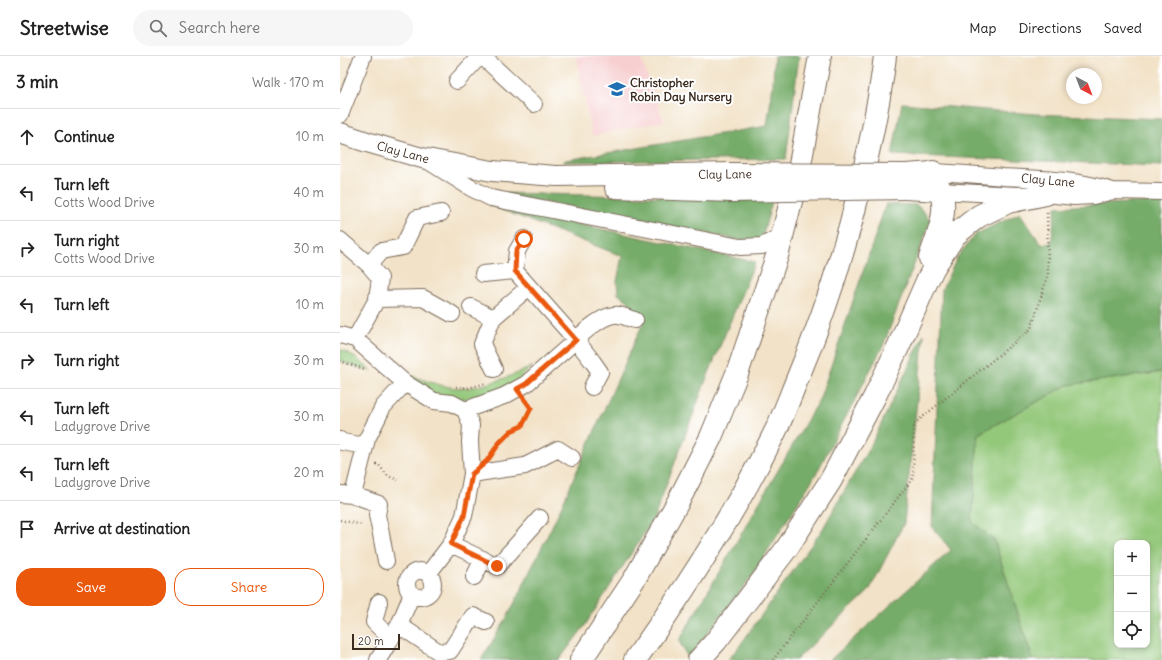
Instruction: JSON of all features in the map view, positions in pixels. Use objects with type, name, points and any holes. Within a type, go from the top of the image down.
[{"type":"highway","points":[[581,660],[635,578],[678,502],[711,438],[738,371],[783,235],[799,170],[820,56]]},
{"type":"highway","points":[[635,660],[708,553],[745,490],[778,426],[807,357],[831,289],[853,217],[870,144],[885,56]]},
{"type":"highway","points":[[927,281],[931,256],[941,227],[943,204],[937,182]]},
{"type":"highway","points":[[699,660],[716,641],[787,548],[831,480],[900,345],[934,267],[955,235],[979,216],[1008,202],[1046,194]]},
{"type":"main road","name":"Clay Lane","points":[[340,133],[422,158],[492,171],[556,176],[733,183]]},
{"type":"main road","name":"Clay Lane","points":[[340,147],[388,162],[456,179],[494,184],[937,182]]},
{"type":"street","points":[[340,115],[363,56]]},
{"type":"street","points":[[457,81],[481,56],[534,104]]},
{"type":"street","points":[[422,158],[470,188],[491,198],[740,247],[762,246],[783,235]]},
{"type":"street","name":"Clay Lane","points":[[937,182],[964,174],[1069,182],[1097,186],[1113,191]]},
{"type":"street","name":"Clay Lane","points":[[937,182],[1016,195],[1046,194],[1061,196],[1093,196],[1113,191],[1162,192]]},
{"type":"street","points":[[369,265],[381,251],[403,246],[418,218],[441,213]]},
{"type":"street","points":[[524,239],[516,251],[515,271],[594,362],[600,372],[592,387]]},
{"type":"street","points":[[340,240],[369,265],[380,278],[377,299],[347,337],[405,383],[434,401],[452,403],[466,410],[471,425],[470,442],[472,474],[464,516],[451,544],[428,574],[418,572],[410,576],[408,579],[407,587],[412,594],[395,632],[378,660]]},
{"type":"street","points":[[483,274],[515,271]]},
{"type":"street","points":[[494,375],[482,344],[493,318],[529,287]]},
{"type":"street","points":[[377,299],[423,298],[452,314]]},
{"type":"street","points":[[471,307],[493,318]]},
{"type":"street","points":[[466,410],[504,396],[526,384],[588,328],[606,318],[618,315],[634,320]]},
{"type":"street","points":[[386,561],[377,515],[379,504],[347,494],[363,454],[367,439],[383,407],[405,383]]},
{"type":"street","points":[[340,440],[363,454]]},
{"type":"street","points":[[472,474],[524,466],[558,449],[572,458]]},
{"type":"street","points":[[451,544],[497,566],[540,518]]},
{"type":"street","points":[[474,577],[483,559]]},
{"type":"street","points":[[379,602],[374,622],[439,652],[450,652],[473,616],[486,622]]},
{"type":"path","points":[[773,660],[913,478],[914,424],[1031,329],[1048,274],[1046,194]]},
{"type":"path","points":[[454,386],[468,388],[494,375]]},
{"type":"path","points":[[472,474],[487,461],[500,442],[511,431],[522,426],[527,418],[531,408],[517,389]]},
{"type":"path","points":[[363,454],[378,464],[388,476],[398,480]]},
{"type":"path","points":[[340,520],[380,529]]},
{"type":"shaded area","name":"Christopher Robin Day Nursery","points":[[576,56],[640,56],[664,121],[592,136]]},
{"type":"green space","points":[[774,56],[799,56],[786,159],[563,162],[566,160],[767,126],[773,85]]},
{"type":"green space","points":[[902,103],[1035,114],[1162,119],[1162,166],[892,155]]},
{"type":"green space","points":[[496,193],[773,199],[760,244]]},
{"type":"green space","points":[[1162,201],[1162,372],[1068,385],[978,434],[972,522],[994,540],[1033,660],[830,660],[951,550],[932,527],[942,289],[958,256],[976,234],[1020,213],[1041,244],[1051,243],[1056,207]]},
{"type":"green space","points":[[886,204],[917,205],[931,220],[883,346],[816,474],[752,576],[688,658],[679,641],[820,398]]},
{"type":"green space","points":[[489,205],[755,262],[706,380],[654,518],[584,627],[559,660],[481,660],[509,614],[557,516],[643,323],[627,300],[618,294],[617,281],[622,256]]},
{"type":"green space","points":[[924,334],[904,523],[869,591],[796,660],[728,660],[822,530],[873,441]]},
{"type":"green space","points":[[340,349],[352,355],[372,371],[340,361]]},
{"type":"green space","points":[[533,366],[510,387],[489,395],[472,399],[448,398],[432,394],[402,372],[444,386],[468,388],[484,385]]},
{"type":"green space","points":[[1162,372],[1162,660],[1033,660],[994,540],[972,522],[978,434],[1068,385]]},
{"type":"place","name":"Christopher Robin Day Nursery","points":[[617,89]]},
{"type":"route","points":[[497,566],[451,544],[464,516],[472,474],[487,461],[500,442],[511,431],[522,426],[527,418],[531,408],[517,389],[526,384],[576,340],[515,271],[516,251],[524,239]]}]
